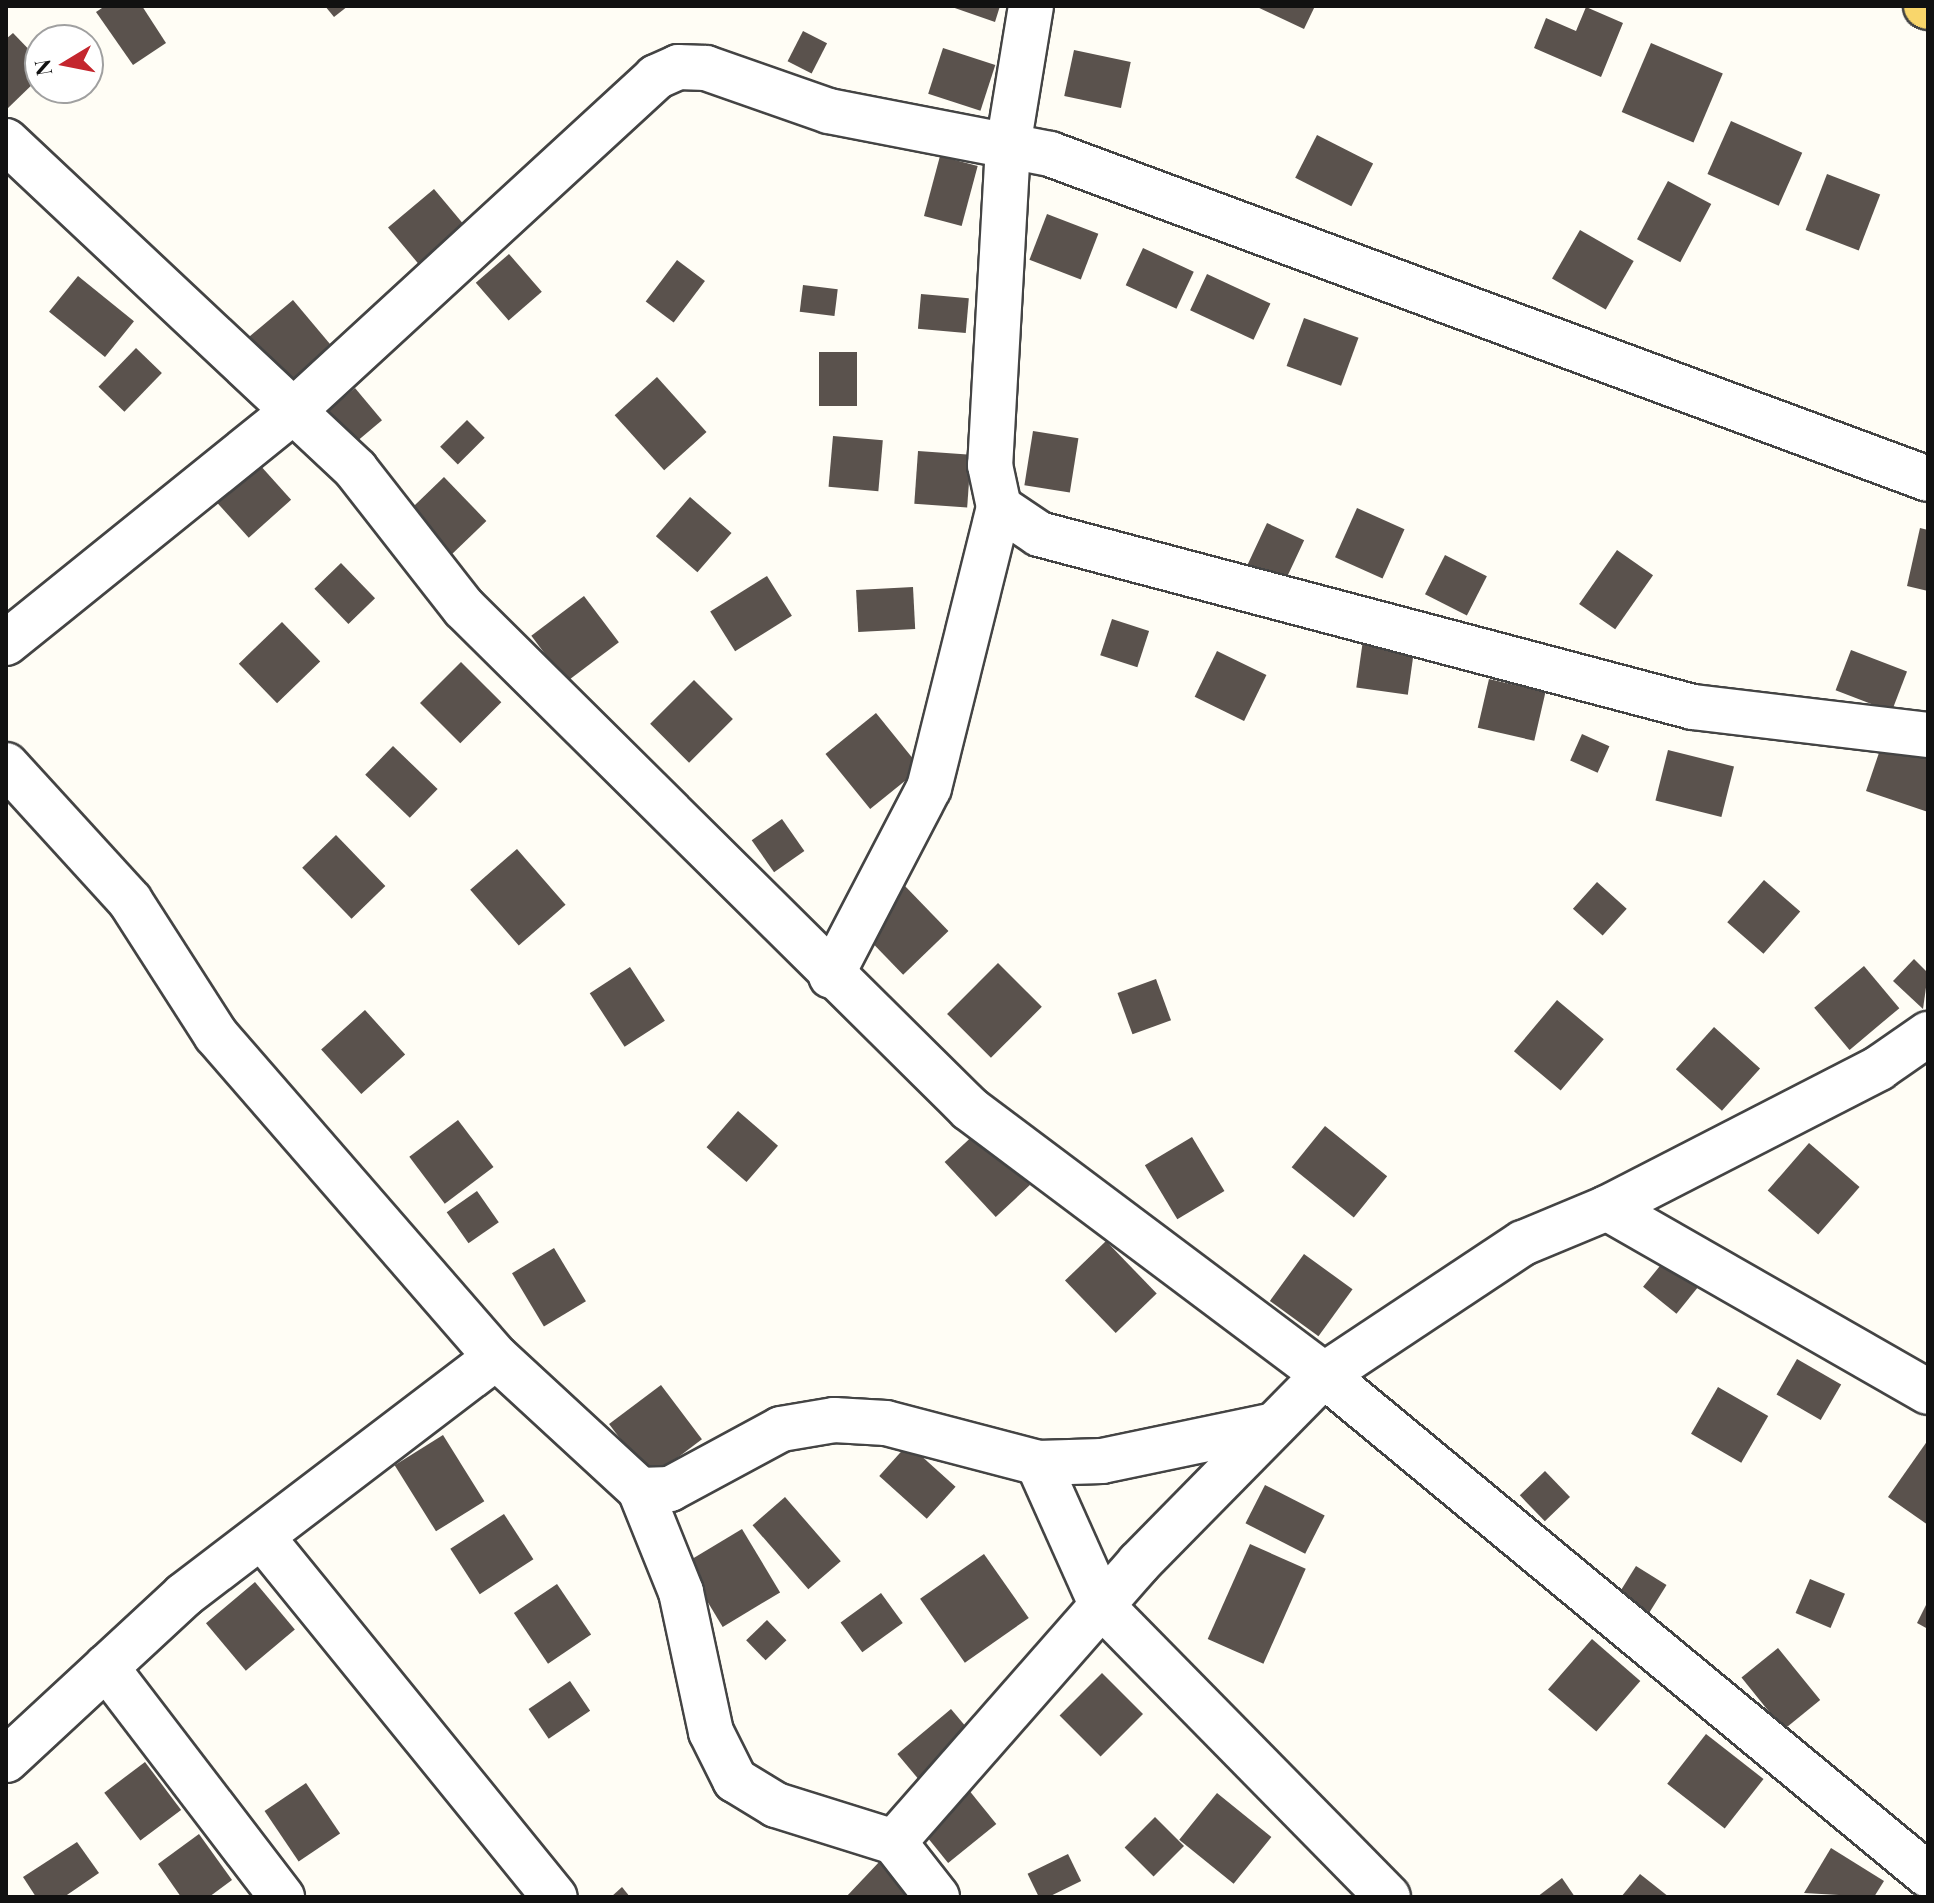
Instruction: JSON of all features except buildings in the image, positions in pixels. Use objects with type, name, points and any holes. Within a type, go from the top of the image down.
[{"type":"street","points":[[831,976],[929,788],[999,507],[990,465],[1008,146],[1031,6]]},
{"type":"street","points":[[6,643],[290,414],[656,77],[678,67],[706,68],[829,111],[1050,154],[1928,479]]},
{"type":"street","points":[[6,141],[290,414],[356,470],[464,608],[831,976],[970,1109],[1324,1375],[1928,1875]]},
{"type":"street","points":[[999,507],[1039,534],[1693,707],[1928,735]]},
{"type":"street","points":[[6,765],[130,901],[216,1035],[496,1357],[640,1490],[681,1592],[711,1732],[735,1780],[776,1805],[894,1842],[937,1897]]},
{"type":"street","points":[[894,1842],[1102,1606],[1324,1375],[1523,1243],[1607,1208],[1879,1068],[1928,1034]]},
{"type":"street","points":[[1607,1208],[1928,1392]]},
{"type":"street","points":[[6,1760],[106,1667],[262,1537],[496,1357]]},
{"type":"street","points":[[640,1490],[670,1489],[781,1429],[834,1420],[886,1423],[1038,1463],[1102,1461],[1274,1425]]},
{"type":"street","points":[[1038,1463],[1102,1606],[1388,1897]]},
{"type":"street","points":[[262,1537],[555,1897]]},
{"type":"street","points":[[106,1667],[282,1897]]}]
